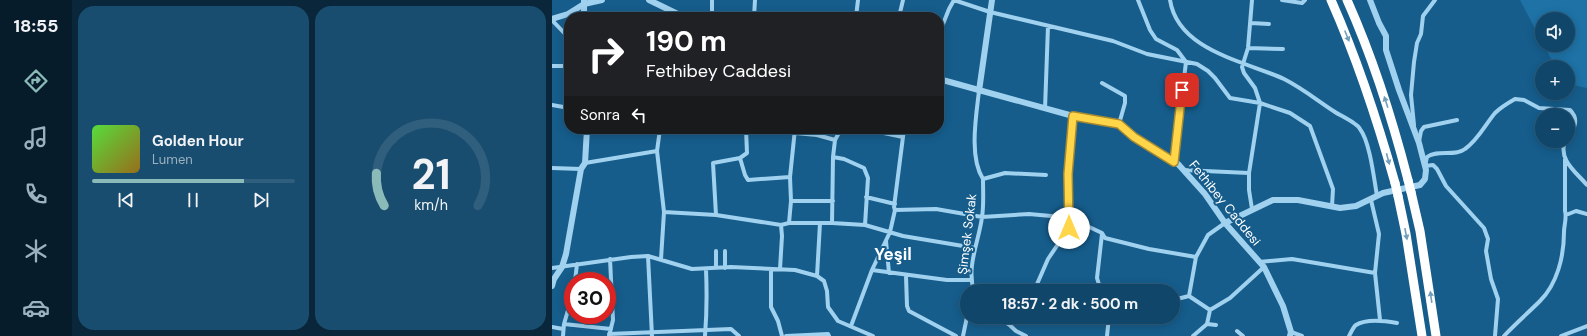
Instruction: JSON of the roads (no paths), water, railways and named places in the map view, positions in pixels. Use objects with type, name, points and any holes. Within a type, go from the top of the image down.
[{"type":"highway","points":[[1331,0],[1358,64],[1373,106],[1395,183],[1406,234],[1422,336]]},
{"type":"highway","points":[[1347,0],[1372,60],[1387,102],[1408,180],[1423,246],[1436,336]]},
{"type":"street","points":[[571,12],[584,2],[602,0]]},
{"type":"street","points":[[648,0],[660,2],[676,12]]},
{"type":"street","points":[[712,0],[712,12]]},
{"type":"street","points":[[754,12],[755,0]]},
{"type":"street","points":[[857,12],[858,0]]},
{"type":"street","points":[[900,12],[903,0]]},
{"type":"street","points":[[944,22],[954,0],[990,12],[1113,41],[1147,54],[1197,64],[1208,71],[1230,98],[1260,103],[1290,113],[1310,126],[1333,189],[1332,206]]},
{"type":"street","points":[[992,0],[976,120],[976,157],[979,172],[983,179],[1005,173],[1046,175]]},
{"type":"street","points":[[1138,0],[1150,30],[1156,39],[1177,50],[1186,62],[1174,162]]},
{"type":"street","points":[[1170,0],[1174,15],[1186,32],[1200,44],[1216,53],[1285,80],[1360,128],[1368,146],[1377,196]]},
{"type":"street","points":[[1252,0],[1248,48],[1242,68],[1255,88],[1260,103],[1249,173],[1249,190],[1252,209]]},
{"type":"street","points":[[1282,0],[1302,3],[1305,0]]},
{"type":"street","points":[[1370,0],[1386,36],[1386,50],[1413,131],[1419,143],[1425,166]]},
{"type":"street","points":[[1413,131],[1414,126],[1411,95],[1417,44],[1422,34],[1423,16],[1435,0]]},
{"type":"street","points":[[564,16],[552,20],[564,33]]},
{"type":"street","points":[[1251,23],[1269,24]]},
{"type":"street","points":[[1046,109],[1048,26]]},
{"type":"street","points":[[1248,48],[1283,49]]},
{"type":"street","points":[[552,66],[564,66]]},
{"type":"street","points":[[944,80],[1073,116],[1119,124],[1125,103],[1125,96],[1102,83]]},
{"type":"street","points":[[1189,296],[1196,257],[1208,235],[1225,223],[1273,200],[1298,200],[1332,206],[1356,206],[1383,193],[1420,185],[1425,179],[1425,166],[1427,157],[1430,154],[1464,150],[1479,135],[1496,112],[1515,99],[1524,100],[1539,108]]},
{"type":"street","points":[[552,106],[564,107]]},
{"type":"street","points":[[1037,284],[1048,259],[1069,228],[1068,174],[1073,116]]},
{"type":"street","points":[[1419,143],[1421,131],[1424,127],[1457,120]]},
{"type":"street","name":"Fethibey Caddesi","points":[[1119,124],[1134,137],[1178,164],[1205,194],[1225,223],[1264,267],[1283,306],[1291,334]]},
{"type":"street","points":[[552,286],[554,279],[562,267],[566,254],[583,166],[586,134]]},
{"type":"street","points":[[659,134],[657,151],[664,212],[662,259]]},
{"type":"street","points":[[716,215],[713,163],[740,158],[747,154],[746,134]]},
{"type":"street","points":[[789,223],[791,201],[790,177],[795,134]]},
{"type":"street","points":[[817,134],[835,140]]},
{"type":"street","points":[[832,223],[833,157],[835,140],[838,134]]},
{"type":"street","points":[[889,134],[903,137]]},
{"type":"street","points":[[851,326],[872,270],[890,232],[895,210],[903,134]]},
{"type":"street","points":[[1504,336],[1540,301],[1550,289],[1561,262],[1566,215],[1563,148]]},
{"type":"street","points":[[552,168],[583,166],[657,151]]},
{"type":"street","points":[[833,157],[844,158],[864,168],[868,178],[865,225]]},
{"type":"street","points":[[740,158],[748,180],[790,177]]},
{"type":"street","points":[[1564,159],[1587,186]]},
{"type":"street","points":[[1425,166],[1433,165],[1437,168],[1446,186],[1484,228],[1488,239],[1486,251],[1491,279],[1498,299],[1495,336]]},
{"type":"street","points":[[1183,170],[1249,173]]},
{"type":"street","name":"Şimşek Sokak","points":[[972,284],[971,280],[975,248],[982,217],[983,179]]},
{"type":"street","points":[[866,197],[895,204]]},
{"type":"street","points":[[1371,200],[1379,234],[1375,273],[1380,320]]},
{"type":"street","points":[[791,201],[833,201]]},
{"type":"street","points":[[895,210],[936,209],[982,217],[1029,214],[1070,218],[1102,233],[1105,238],[1149,249],[1196,257]]},
{"type":"street","points":[[664,212],[716,215],[781,225],[789,223],[865,225],[903,236],[975,248]]},
{"type":"street","points":[[1566,215],[1576,212],[1587,214]]},
{"type":"street","points":[[817,276],[820,224]]},
{"type":"street","points":[[780,269],[782,236],[781,225]]},
{"type":"street","points":[[1099,284],[1097,278],[1102,233]]},
{"type":"street","points":[[886,241],[888,273]]},
{"type":"street","points":[[716,251],[716,268]]},
{"type":"street","points":[[725,251],[725,268]]},
{"type":"street","points":[[552,268],[631,256],[648,256],[692,269],[725,268],[795,270],[817,276],[824,281],[827,291],[828,307],[838,321],[873,336]]},
{"type":"street","points":[[648,256],[651,334]]},
{"type":"street","points":[[610,259],[613,320],[609,335],[731,329],[739,336]]},
{"type":"street","points":[[1259,262],[1292,259],[1375,273]]},
{"type":"street","points":[[576,272],[577,264]]},
{"type":"street","points":[[1193,336],[1207,324],[1210,310],[1230,298],[1264,267]]},
{"type":"street","points":[[705,336],[708,297],[706,269]]},
{"type":"street","points":[[771,269],[771,307],[778,321],[782,336]]},
{"type":"street","points":[[872,270],[906,276],[947,280],[971,280]]},
{"type":"street","points":[[906,276],[907,306],[909,311],[956,336]]},
{"type":"street","points":[[1180,298],[1189,296],[1210,310]]},
{"type":"street","points":[[1349,336],[1357,324],[1380,320],[1397,323]]},
{"type":"street","points":[[562,336],[564,324],[610,329]]},
{"type":"street","points":[[963,336],[966,324]]},
{"type":"street","points":[[1008,324],[1016,331],[1026,336]]},
{"type":"street","points":[[1107,336],[1108,324]]},
{"type":"street","points":[[1207,324],[1216,325]]},
{"type":"street","points":[[1561,336],[1587,326]]},
{"type":"street","points":[[552,327],[563,329]]},
{"type":"street","points":[[1237,331],[1243,336]]},
{"type":"street","points":[[786,336],[828,334],[829,336]]},
{"type":"street","points":[[1291,334],[1302,336]]},
{"type":"district","name":"Yeşil","points":[[893,254]]}]
